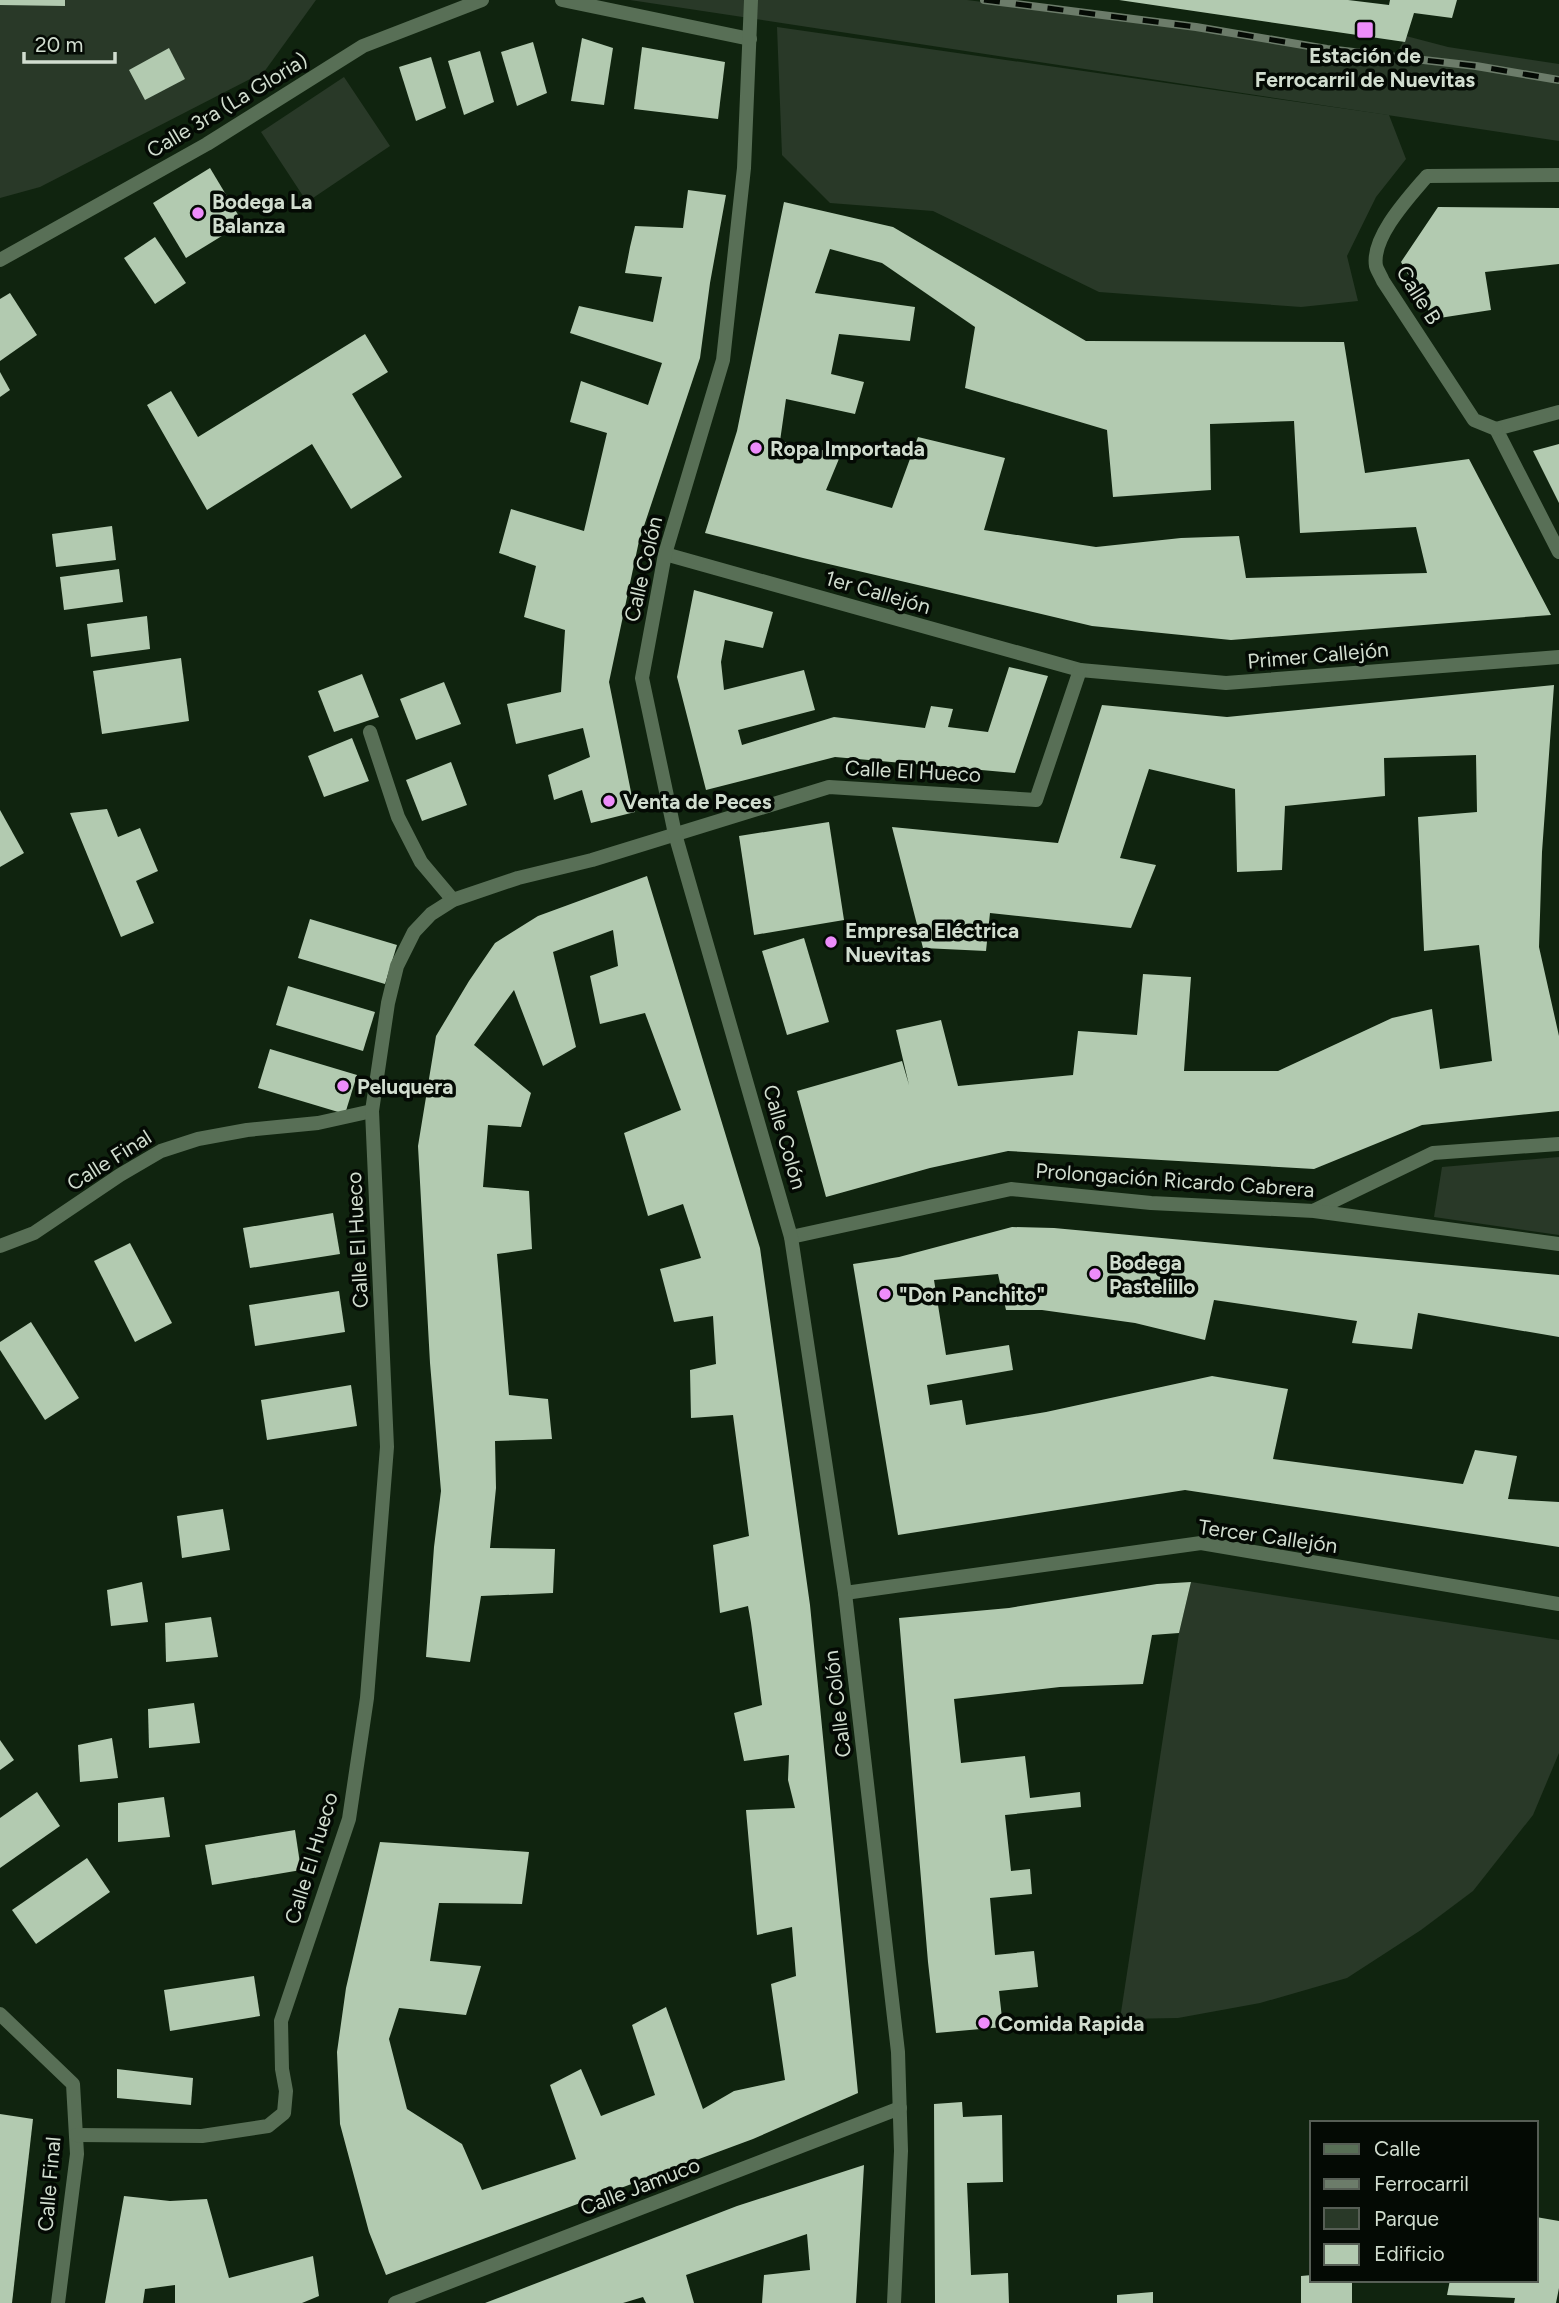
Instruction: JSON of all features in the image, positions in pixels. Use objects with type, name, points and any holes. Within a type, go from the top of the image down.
[{"type":"street","name":"Calle 3ra (La Gloria)","points":[[0,260],[207,144],[363,46],[482,0]]},
{"type":"street","points":[[562,0],[750,39]]},
{"type":"street","name":"Calle Colón","points":[[751,0],[744,168],[723,360],[665,554],[642,678],[676,834],[791,1237],[845,1593],[898,2052],[901,2151],[894,2303]]},
{"type":"street","name":"Calle B","points":[[1496,429],[1474,420],[1383,281],[1376,265],[1377,250],[1391,219],[1427,176],[1559,175]]},
{"type":"street","points":[[1559,412],[1496,429],[1559,552]]},
{"type":"street","name":"1er Callejón","points":[[665,554],[1080,670]]},
{"type":"street","name":"Primer Callejón","points":[[1080,670],[1226,683],[1559,657]]},
{"type":"street","name":"Calle El Hueco","points":[[76,2135],[202,2136],[268,2126],[284,2113],[286,2091],[282,2069],[281,2021],[349,1819],[372,1652],[387,1447],[372,1111],[387,1003],[397,965],[414,932],[431,914],[453,900],[518,877],[592,860],[829,787],[1036,800],[1080,670]]},
{"type":"street","points":[[370,732],[397,817],[421,862],[453,900]]},
{"type":"street","name":"Calle Final","points":[[0,1246],[34,1233],[161,1151],[198,1139],[247,1130],[318,1124],[372,1111]]},
{"type":"street","points":[[1314,1211],[1433,1153],[1559,1143]]},
{"type":"street","name":"Prolongación Ricardo Cabrera","points":[[791,1237],[1011,1189],[1151,1203],[1314,1211],[1559,1244]]},
{"type":"street","name":"Tercer Callejón","points":[[845,1593],[1201,1543],[1559,1604]]},
{"type":"street","name":"Calle Final","points":[[0,2014],[73,2084],[77,2154],[58,2303]]},
{"type":"street","name":"Calle Jamuco","points":[[395,2303],[900,2108]]},
{"type":"green space","points":[[0,0],[316,0],[264,72],[40,187],[0,198]]},
{"type":"green space","points":[[630,0],[967,0],[1396,55],[1406,36],[1448,47],[1559,64],[1559,141]]},
{"type":"green space","points":[[777,27],[1389,115],[1406,159],[1376,197],[1347,256],[1358,301],[1301,307],[1099,292],[933,211],[830,203],[782,155]]},
{"type":"green space","points":[[344,77],[390,146],[307,202],[261,132]]},
{"type":"green space","points":[[1559,1157],[1559,1235],[1434,1217],[1442,1167]]},
{"type":"green space","points":[[1191,1582],[1559,1640],[1559,1753],[1533,1815],[1473,1891],[1421,1930],[1347,1978],[1260,2003],[1178,2018],[1120,2019],[1179,1633]]},
{"type":"building","points":[[0,0],[65,0],[65,6],[0,5]]},
{"type":"building","name":"Estación de Ferrocarril de Nuevitas","points":[[1119,0],[1348,0],[1389,5],[1390,0],[1457,0],[1452,18],[1414,13],[1405,42]]},
{"type":"building","points":[[582,38],[613,48],[604,105],[571,101]]},
{"type":"building","points":[[533,42],[547,93],[517,106],[501,52]]},
{"type":"building","points":[[642,47],[725,62],[718,119],[634,109]]},
{"type":"building","points":[[169,48],[185,79],[145,100],[129,70]]},
{"type":"building","points":[[480,51],[494,102],[464,115],[448,61]]},
{"type":"building","points":[[431,57],[446,108],[416,121],[399,67]]},
{"type":"building","name":"Bodega La Balanza","points":[[210,168],[243,223],[186,258],[153,203]]},
{"type":"building","points":[[688,190],[726,195],[700,358],[639,541],[609,682],[635,812],[591,823],[582,790],[554,800],[548,775],[590,757],[583,728],[516,744],[507,704],[561,692],[565,630],[524,617],[536,566],[499,553],[511,509],[584,531],[607,433],[570,422],[581,381],[648,405],[662,363],[570,333],[579,306],[653,322],[662,277],[625,273],[635,226],[683,228]]},
{"type":"building","points":[[784,202],[893,227],[1086,341],[1344,342],[1365,473],[1469,459],[1551,615],[1231,640],[1092,626],[705,533],[737,431]],"holes":[[[830,249],[882,263],[975,327],[965,388],[1107,430],[1113,497],[1211,490],[1210,424],[1294,421],[1300,533],[1416,527],[1427,573],[1246,578],[1239,536],[1181,538],[1096,547],[984,530],[1005,458],[918,437],[892,508],[826,490],[841,454],[780,441],[786,399],[855,414],[864,382],[831,374],[839,334],[910,341],[915,307],[815,293]]]},
{"type":"building","points":[[1438,207],[1559,208],[1559,264],[1485,272],[1491,310],[1433,319],[1401,262]]},
{"type":"building","points":[[155,237],[186,283],[155,304],[124,258]]},
{"type":"building","points":[[10,293],[37,335],[0,361],[0,299]]},
{"type":"building","points":[[365,334],[388,372],[352,394],[402,477],[351,509],[312,444],[207,510],[147,405],[171,391],[198,437]]},
{"type":"building","points":[[0,372],[10,390],[0,397]]},
{"type":"building","points":[[1559,444],[1559,503],[1533,451]]},
{"type":"building","points":[[112,526],[116,560],[56,567],[52,534]]},
{"type":"building","points":[[119,569],[123,602],[64,610],[60,577]]},
{"type":"building","points":[[694,590],[773,612],[763,648],[725,640],[721,662],[724,690],[804,670],[815,710],[738,730],[742,745],[834,717],[925,728],[931,706],[953,709],[948,727],[988,732],[1009,667],[1048,676],[1015,773],[835,757],[706,790],[677,677]]},
{"type":"building","points":[[147,616],[150,649],[91,657],[87,624]]},
{"type":"building","points":[[181,658],[189,721],[102,734],[93,671]]},
{"type":"building","points":[[362,674],[379,717],[334,732],[318,691]]},
{"type":"building","points":[[444,682],[461,724],[416,740],[400,699]]},
{"type":"building","points":[[1554,685],[1542,852],[1539,947],[1559,1036],[1559,1111],[1422,1125],[1314,1169],[1008,1151],[930,1168],[826,1197],[797,1091],[902,1061],[909,1085],[896,1030],[941,1020],[958,1086],[1073,1075],[1078,1031],[1137,1035],[1143,974],[1191,977],[1184,1071],[1278,1071],[1392,1018],[1432,1009],[1440,1069],[1492,1061],[1479,945],[1424,951],[1418,817],[1477,812],[1476,755],[1384,758],[1385,796],[1285,806],[1282,870],[1237,872],[1235,789],[1149,769],[1120,858],[1156,865],[1131,928],[990,913],[986,951],[923,948],[892,827],[1058,843],[1102,705],[1227,717]]},
{"type":"building","points":[[352,738],[369,781],[324,797],[308,756]]},
{"type":"building","points":[[451,762],[467,805],[422,821],[406,780]]},
{"type":"building","points":[[107,809],[118,837],[140,828],[158,871],[136,881],[154,923],[121,937],[70,813]]},
{"type":"building","points":[[0,810],[24,853],[0,867]]},
{"type":"building","points":[[829,822],[844,920],[754,935],[739,836]]},
{"type":"building","points":[[647,876],[760,1248],[810,1605],[858,2093],[753,2139],[386,2275],[369,2232],[340,2124],[337,2052],[346,1988],[380,1842],[529,1852],[522,1904],[439,1903],[430,1961],[481,1966],[466,2015],[399,2008],[389,2039],[407,2109],[462,2144],[482,2190],[576,2159],[550,2085],[581,2069],[601,2116],[655,2095],[632,2025],[666,2007],[703,2109],[734,2091],[785,2080],[771,1984],[796,1976],[792,1927],[757,1935],[746,1810],[795,1808],[788,1780],[789,1755],[744,1761],[734,1713],[762,1705],[751,1623],[748,1606],[720,1613],[713,1545],[749,1536],[733,1415],[691,1418],[690,1370],[716,1364],[713,1316],[674,1322],[660,1269],[701,1258],[683,1204],[648,1216],[624,1133],[681,1110],[645,1013],[600,1024],[590,976],[618,966],[613,930],[553,952],[576,1047],[543,1066],[514,990],[474,1045],[531,1093],[521,1127],[488,1125],[483,1187],[529,1191],[532,1249],[497,1254],[509,1395],[548,1399],[552,1439],[495,1441],[496,1488],[490,1548],[555,1549],[553,1593],[481,1596],[470,1662],[426,1657],[441,1491],[430,1363],[418,1146],[436,1036],[495,943],[538,916]]},
{"type":"building","points":[[310,919],[397,945],[385,984],[298,958]]},
{"type":"building","points":[[804,938],[829,1022],[787,1035],[762,951]]},
{"type":"building","points":[[288,986],[375,1012],[363,1051],[276,1025]]},
{"type":"building","points":[[270,1049],[357,1075],[345,1114],[258,1088]]},
{"type":"building","points":[[333,1213],[340,1254],[250,1268],[243,1228]]},
{"type":"building","points":[[1012,1227],[1054,1228],[1559,1275],[1559,1337],[1418,1313],[1412,1349],[1352,1343],[1357,1321],[1214,1300],[1205,1340],[1135,1323],[1042,1310],[1006,1310],[998,1274],[934,1280],[946,1355],[1009,1345],[1013,1370],[927,1385],[930,1405],[962,1400],[966,1425],[1046,1412],[1212,1376],[1288,1389],[1273,1459],[1463,1484],[1475,1450],[1517,1456],[1508,1499],[1559,1502],[1559,1547],[1185,1490],[898,1535],[853,1264],[899,1257]]},
{"type":"building","points":[[130,1243],[172,1323],[135,1342],[94,1261]]},
{"type":"building","points":[[339,1291],[345,1332],[255,1346],[249,1305]]},
{"type":"building","points":[[31,1322],[79,1398],[45,1420],[0,1350],[0,1342]]},
{"type":"building","points":[[351,1385],[357,1426],[267,1440],[261,1400]]},
{"type":"building","points":[[223,1509],[230,1550],[182,1558],[177,1516]]},
{"type":"building","points":[[142,1582],[148,1622],[111,1626],[107,1590]]},
{"type":"building","points":[[1191,1582],[1179,1633],[1152,1635],[1143,1684],[1060,1687],[954,1699],[961,1763],[1025,1756],[1030,1798],[1080,1792],[1081,1807],[1005,1815],[1011,1871],[1030,1869],[1032,1894],[990,1898],[995,1955],[1034,1951],[1038,1987],[999,1991],[1003,2027],[936,2033],[899,1618],[1009,1608],[1157,1584]]},
{"type":"building","points":[[211,1617],[218,1657],[166,1662],[165,1623]]},
{"type":"building","points":[[194,1703],[200,1743],[149,1748],[148,1709]]},
{"type":"building","points":[[112,1738],[118,1778],[80,1782],[78,1745]]},
{"type":"building","points":[[0,1740],[14,1760],[0,1770]]},
{"type":"building","points":[[37,1792],[60,1826],[0,1868],[0,1818]]},
{"type":"building","points":[[164,1797],[170,1837],[118,1842],[118,1803]]},
{"type":"building","points":[[295,1830],[301,1870],[212,1885],[205,1845]]},
{"type":"building","points":[[87,1858],[110,1892],[36,1944],[12,1910]]},
{"type":"building","points":[[254,1976],[260,2016],[170,2031],[164,1990]]},
{"type":"building","points":[[117,2069],[193,2078],[191,2105],[117,2098]]},
{"type":"building","points":[[962,2102],[963,2117],[1002,2115],[1003,2182],[967,2183],[971,2275],[1008,2273],[1009,2303],[935,2303],[934,2104]]},
{"type":"building","points":[[0,2114],[33,2119],[12,2303],[0,2303]]},
{"type":"building","points":[[864,2165],[856,2303],[762,2303],[764,2275],[810,2270],[807,2234],[686,2275],[694,2303],[646,2303],[643,2297],[623,2303],[485,2303],[737,2206]]},
{"type":"building","points":[[124,2196],[170,2201],[207,2199],[229,2278],[313,2256],[319,2296],[302,2303],[175,2303],[175,2285],[145,2289],[143,2303],[105,2303]]},
{"type":"building","points":[[1538,2217],[1559,2221],[1559,2288],[1556,2303],[1514,2303],[1515,2298],[1447,2295],[1450,2282],[1538,2282]]},
{"type":"building","points":[[1310,2275],[1310,2282],[1352,2282],[1352,2303],[1301,2303],[1301,2276]]},
{"type":"building","points":[[1153,2292],[1153,2303],[1117,2303],[1117,2295]]},
{"type":"railway","points":[[984,0],[1196,27],[1327,49],[1476,66],[1559,80]]},
{"type":"place","name":"Estación de Ferrocarril de Nuevitas","points":[[1365,30]]},
{"type":"place","name":"Bodega La Balanza","points":[[198,213]]},
{"type":"place","name":"Ropa Importada","points":[[756,448]]},
{"type":"place","name":"Venta de Peces","points":[[609,801]]},
{"type":"place","name":"Empresa Eléctrica Nuevitas","points":[[831,942]]},
{"type":"place","name":"Peluquera","points":[[343,1086]]},
{"type":"place","name":"Bodega Pastelillo","points":[[1095,1274]]},
{"type":"place","name":"\"Don Panchito\"","points":[[885,1294]]},
{"type":"place","name":"Comida Rapida","points":[[984,2023]]}]
